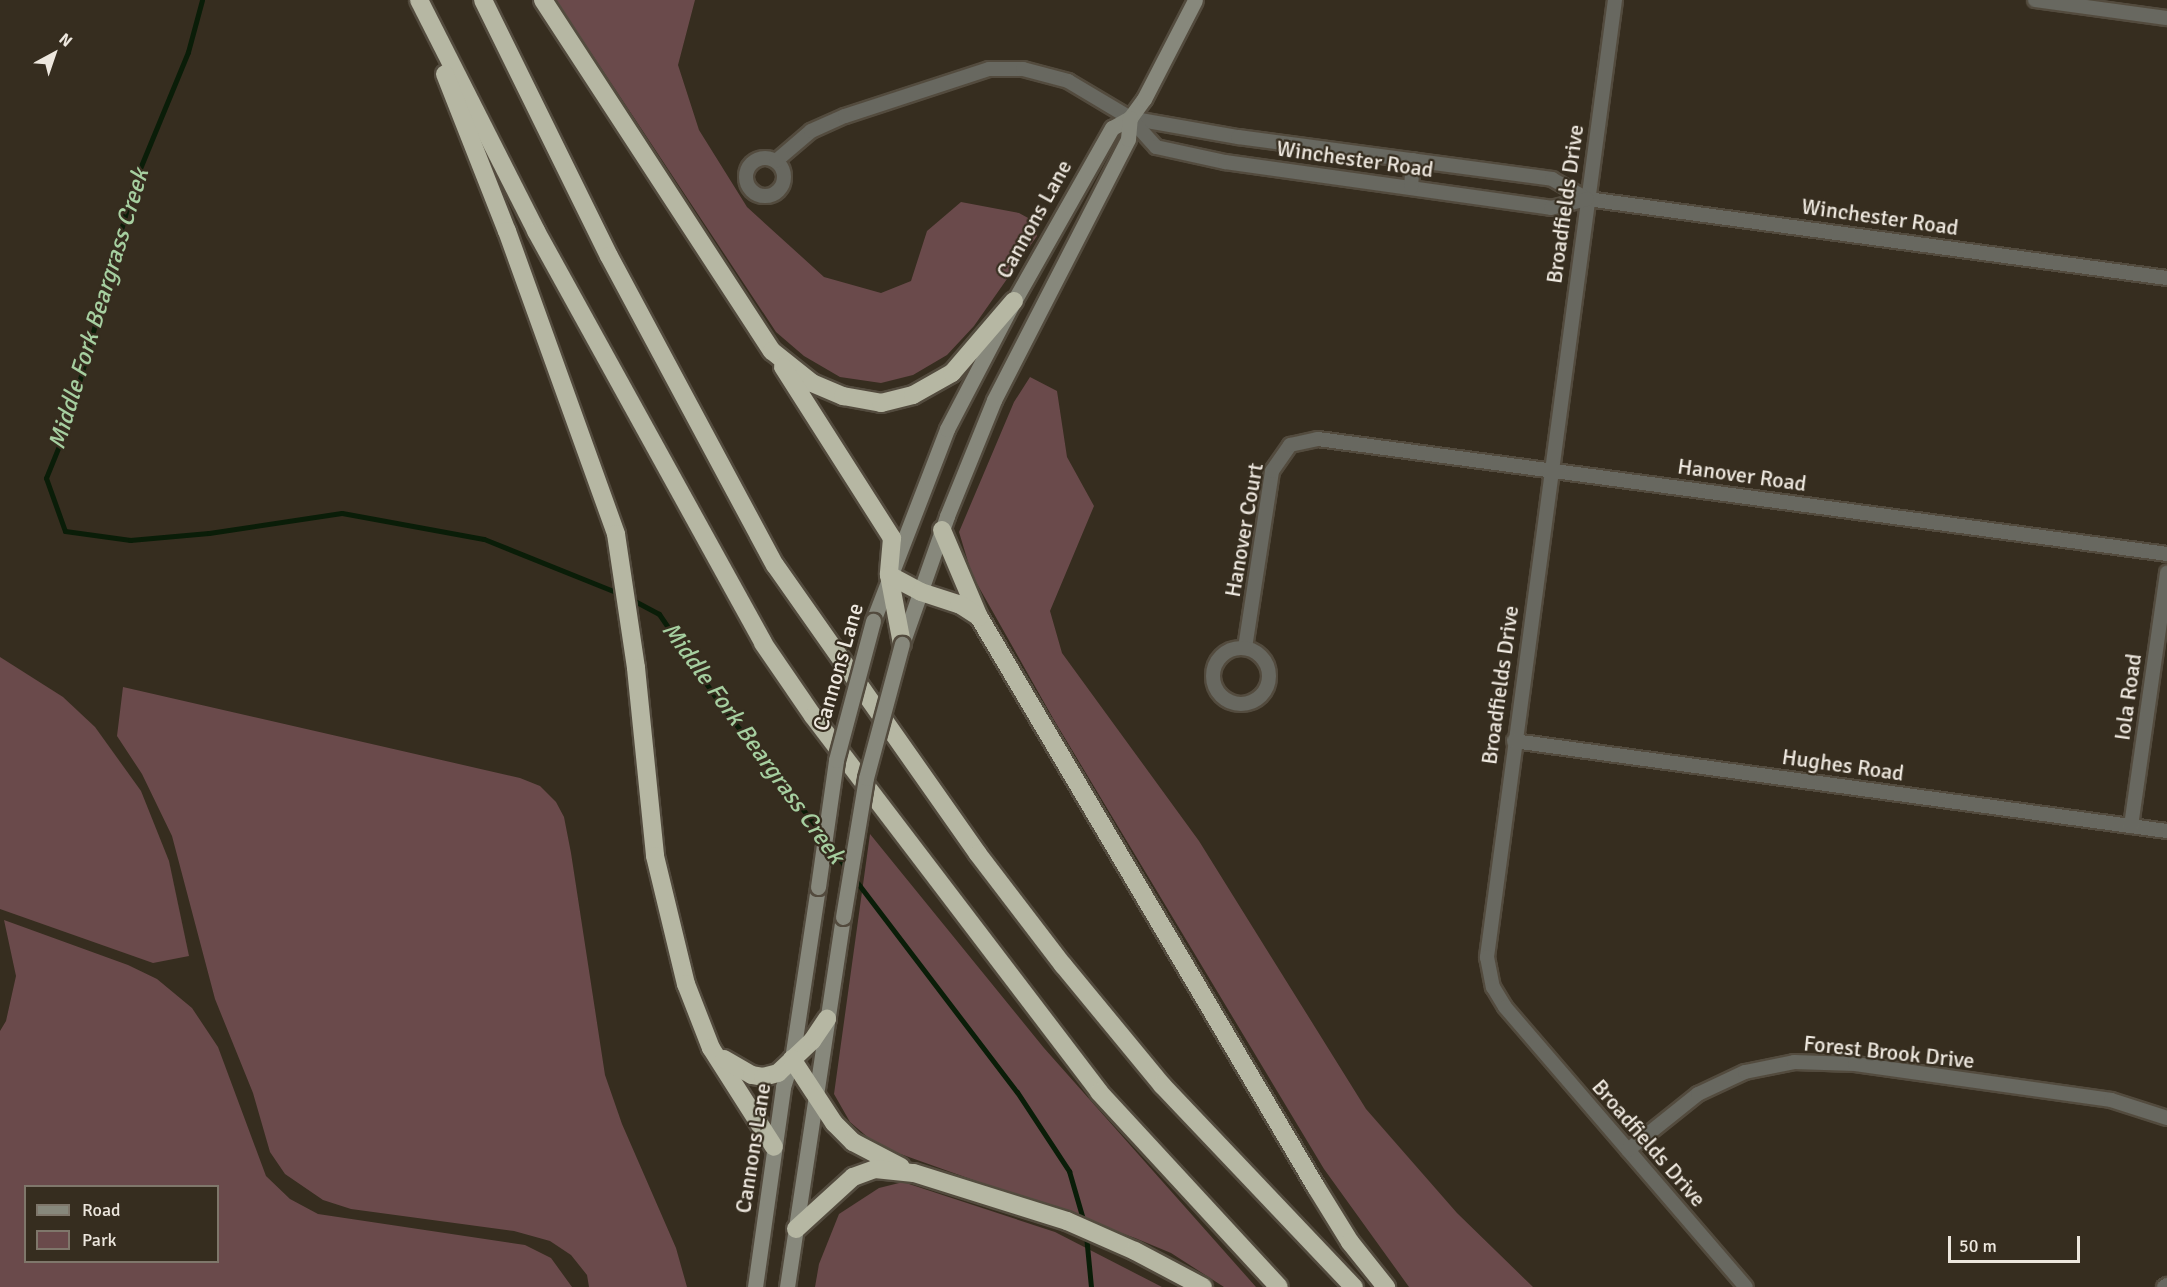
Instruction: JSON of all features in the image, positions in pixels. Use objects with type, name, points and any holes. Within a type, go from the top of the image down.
[{"type":"highway","points":[[417,0],[507,231],[616,534],[636,668],[660,882],[686,984],[711,1047],[774,1147]]},
{"type":"highway","points":[[417,0],[536,231],[763,643],[813,716],[1099,1092],[1279,1287]]},
{"type":"highway","points":[[483,0],[609,256],[775,565],[978,854],[1161,1085],[1354,1287]]},
{"type":"highway","points":[[543,0],[892,538],[889,575],[902,644]]},
{"type":"highway","points":[[772,351],[812,383],[843,396],[881,403],[913,395],[952,373],[1015,299]]},
{"type":"highway","points":[[942,530],[979,617],[1316,1187],[1350,1242],[1386,1287]]},
{"type":"highway","points":[[889,575],[921,592],[959,604],[979,617]]},
{"type":"highway","points":[[711,1047],[732,1066],[763,1077],[778,1073],[812,1041],[827,1018]]},
{"type":"highway","points":[[792,1059],[834,1124],[853,1142],[914,1173],[1024,1207],[1135,1251],[1203,1287]]},
{"type":"highway","points":[[795,1229],[853,1177],[875,1169],[914,1173]]},
{"type":"main road","name":"Cannons Lane","points":[[787,1287],[866,778],[902,644],[942,530],[994,400],[1038,308],[1128,139],[1130,118],[1195,0]]},
{"type":"main road","name":"Cannons Lane","points":[[755,1287],[783,1087],[792,1059],[836,760],[873,621],[947,429],[1015,299],[1108,134],[1130,118]]},
{"type":"main road","points":[[1015,299],[1038,308]]},
{"type":"street","name":"Broadfields Drive","points":[[1615,0],[1488,937],[1489,973],[1505,1007],[1746,1287]]},
{"type":"street","points":[[2035,0],[2167,18]]},
{"type":"street","name":"Winchester Road","points":[[776,161],[811,131],[989,69],[1023,69],[1068,81],[1130,118],[1156,147],[1285,170],[1551,208],[1587,199],[2167,278]]},
{"type":"street","name":"Winchester Road","points":[[1130,118],[1287,144],[1552,179],[1587,199]]},
{"type":"street","points":[[1285,170],[1287,144]]},
{"type":"street","points":[[1411,188],[1413,160]]},
{"type":"street","name":"Hanover Road","points":[[1311,440],[1550,470],[2167,554]]},
{"type":"street","name":"Hanover Court","points":[[1245,648],[1272,471],[1282,452],[1311,440]]},
{"type":"street","name":"Iola Road","points":[[2131,826],[2167,573]]},
{"type":"street","points":[[1245,648],[1266,663],[1269,680],[1261,696],[1236,704],[1227,700],[1214,686],[1214,666],[1226,651],[1245,648]]},
{"type":"street","name":"Hughes Road","points":[[1514,741],[2167,831]]},
{"type":"street","name":"Forest Brook Drive","points":[[1628,1150],[1698,1094],[1746,1072],[1794,1062],[1855,1064],[2111,1100],[2167,1118]]},
{"type":"green space","points":[[556,0],[695,0],[678,65],[699,130],[747,207],[824,277],[881,293],[911,281],[927,231],[961,202],[1019,213],[1030,219],[1037,236],[974,326],[947,355],[913,375],[881,383],[840,377],[804,356],[776,332]]},
{"type":"green space","points":[[1030,377],[1057,391],[1067,457],[1094,506],[1050,611],[1062,653],[1199,841],[1366,1109],[1457,1213],[1533,1287],[1409,1287],[1324,1169],[1054,720],[972,575],[959,532],[1014,402]]},
{"type":"green space","points":[[0,657],[63,697],[95,727],[141,791],[169,861],[189,956],[153,963],[0,909]]},
{"type":"green space","points":[[123,687],[520,778],[540,786],[556,802],[564,817],[571,853],[605,1075],[622,1124],[676,1248],[687,1287],[589,1287],[587,1275],[571,1255],[550,1241],[514,1231],[351,1209],[323,1200],[285,1174],[270,1152],[253,1093],[215,999],[172,836],[142,774],[117,736]]},
{"type":"green space","points":[[870,834],[1044,1048],[1256,1287],[1224,1287],[1171,1253],[1135,1238],[878,1146],[850,1122],[834,1094]]},
{"type":"green space","points":[[4,920],[128,965],[157,979],[192,1008],[218,1047],[266,1176],[290,1199],[318,1214],[525,1245],[551,1258],[572,1287],[0,1287],[0,1031],[6,1021],[16,976]]},
{"type":"green space","points":[[903,1182],[1055,1232],[1162,1287],[815,1287],[819,1264],[839,1214],[879,1188]]},
{"type":"waterway","name":"Middle Fork Beargrass Creek","points":[[202,0],[188,52],[134,183],[67,426],[46,478],[65,531],[130,540],[209,533],[342,513],[484,539],[621,594]]},
{"type":"waterway","name":"Middle Fork Beargrass Creek","points":[[629,598],[659,614],[723,708],[823,835]]},
{"type":"waterway","name":"Middle Fork Beargrass Creek","points":[[828,843],[847,869]]},
{"type":"waterway","name":"Middle Fork Beargrass Creek","points":[[853,877],[1017,1092],[1069,1171],[1085,1226]]},
{"type":"waterway","name":"Middle Fork Beargrass Creek","points":[[1086,1235],[1091,1287]]}]
